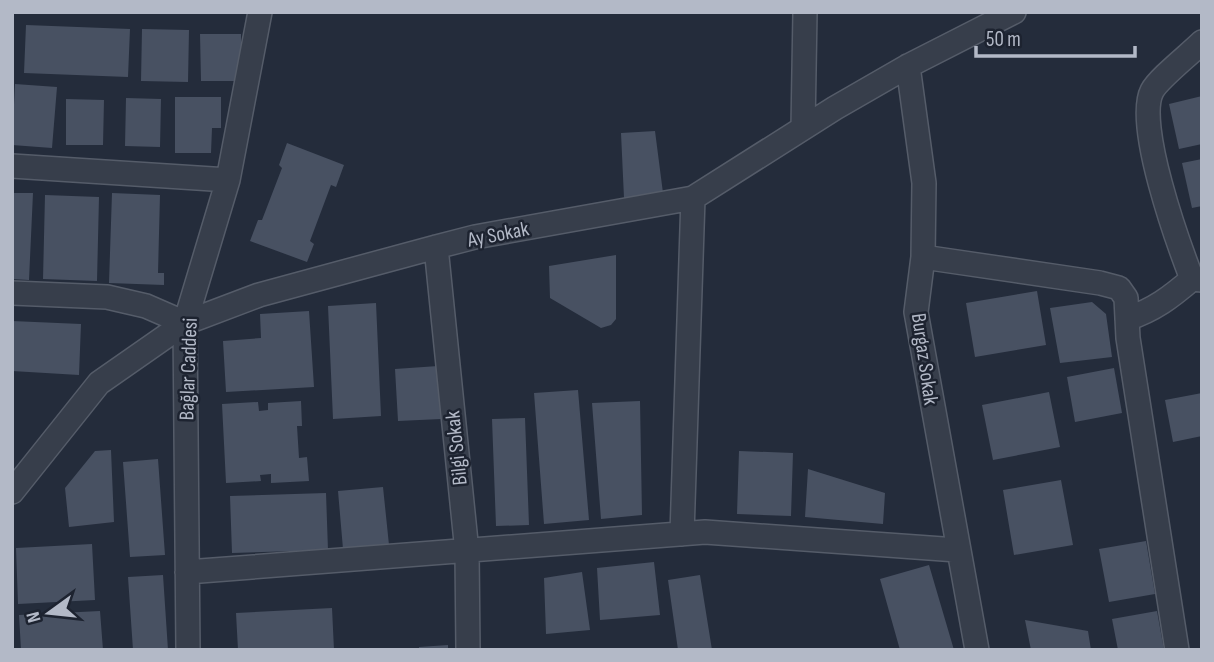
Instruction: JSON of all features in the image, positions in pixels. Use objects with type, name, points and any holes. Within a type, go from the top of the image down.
[{"type":"street","name":"Bağlar Caddesi","points":[[188,650],[185,323],[228,180],[260,12]]},
{"type":"street","points":[[803,128],[805,12]]},
{"type":"street","name":"Ay Sokak","points":[[12,492],[21,464],[99,383],[185,323],[259,295],[475,237],[693,198],[803,128],[908,66],[1014,12]]},
{"type":"street","points":[[1127,319],[1148,312],[1197,279],[1170,223],[1148,126],[1147,108],[1152,90],[1202,42]]},
{"type":"street","name":"Burgaz Sokak","points":[[908,66],[924,183],[923,257],[916,312],[977,650]]},
{"type":"street","points":[[12,166],[228,180]]},
{"type":"street","points":[[682,534],[693,198]]},
{"type":"street","name":"Bilgi Sokak","points":[[436,247],[467,552],[468,650]]},
{"type":"street","points":[[923,257],[1100,283],[1119,288],[1126,298],[1128,338],[1178,650]]},
{"type":"street","points":[[12,293],[107,297],[145,306],[185,323]]},
{"type":"street","points":[[187,572],[705,532],[957,550]]},
{"type":"building","points":[[26,25],[130,29],[128,77],[24,73]]},
{"type":"building","points":[[142,29],[189,30],[188,82],[141,81]]},
{"type":"building","points":[[200,34],[241,34],[241,81],[201,81]]},
{"type":"building","points":[[15,84],[57,87],[52,148],[12,145]]},
{"type":"building","points":[[1202,96],[1202,144],[1179,149],[1169,104]]},
{"type":"building","points":[[175,97],[221,97],[221,128],[212,128],[211,153],[175,153]]},
{"type":"building","points":[[126,98],[161,99],[160,147],[125,146]]},
{"type":"building","points":[[66,99],[104,100],[103,145],[66,145]]},
{"type":"building","points":[[655,131],[663,193],[624,198],[621,133]]},
{"type":"building","points":[[287,143],[344,165],[336,187],[331,185],[310,241],[314,244],[307,262],[250,241],[258,220],[262,220],[282,168],[279,165]]},
{"type":"building","points":[[1202,159],[1202,206],[1192,208],[1182,163]]},
{"type":"building","points":[[12,193],[33,193],[29,280],[12,279]]},
{"type":"building","points":[[112,193],[160,195],[158,273],[164,273],[164,285],[109,283]]},
{"type":"building","points":[[45,195],[99,197],[97,281],[43,279]]},
{"type":"building","points":[[616,255],[616,319],[611,325],[601,328],[550,298],[549,266]]},
{"type":"building","points":[[1037,291],[1046,345],[975,357],[966,303]]},
{"type":"building","points":[[1092,302],[1106,314],[1112,357],[1060,363],[1050,308]]},
{"type":"building","points":[[376,303],[381,416],[333,419],[328,306]]},
{"type":"building","points":[[309,311],[314,387],[226,392],[223,341],[261,338],[260,314]]},
{"type":"building","points":[[12,321],[81,324],[79,375],[12,371]]},
{"type":"building","points":[[438,366],[441,419],[398,421],[395,369]]},
{"type":"building","points":[[1114,368],[1122,413],[1075,422],[1067,377]]},
{"type":"building","points":[[578,390],[589,520],[544,524],[534,393]]},
{"type":"building","points":[[1049,392],[1060,447],[993,460],[982,405]]},
{"type":"building","points":[[1202,393],[1202,436],[1173,442],[1165,400]]},
{"type":"building","points":[[301,401],[302,426],[297,426],[299,458],[307,457],[309,481],[271,483],[271,474],[260,475],[261,481],[226,483],[222,404],[258,402],[259,411],[268,410],[268,403]]},
{"type":"building","points":[[640,401],[642,515],[601,519],[592,403]]},
{"type":"building","points":[[525,418],[529,525],[496,526],[492,419]]},
{"type":"building","points":[[111,450],[114,522],[69,527],[65,488],[95,451]]},
{"type":"building","points":[[739,451],[793,453],[791,516],[737,514]]},
{"type":"building","points":[[158,459],[165,555],[130,557],[123,462]]},
{"type":"building","points":[[808,469],[885,493],[883,524],[805,517]]},
{"type":"building","points":[[1061,480],[1073,545],[1014,555],[1003,490]]},
{"type":"building","points":[[383,487],[389,545],[343,549],[338,491]]},
{"type":"building","points":[[326,493],[328,550],[232,553],[230,496]]},
{"type":"building","points":[[1146,541],[1155,594],[1109,602],[1099,549]]},
{"type":"building","points":[[92,544],[95,600],[18,604],[16,548]]},
{"type":"building","points":[[654,562],[660,615],[600,620],[597,568]]},
{"type":"building","points":[[929,565],[954,650],[900,650],[880,579]]},
{"type":"building","points":[[582,572],[590,630],[546,634],[544,578]]},
{"type":"building","points":[[163,575],[168,650],[133,650],[128,577]]},
{"type":"building","points":[[700,575],[712,650],[678,650],[668,580]]},
{"type":"building","points":[[332,608],[334,650],[238,650],[236,613]]},
{"type":"building","points":[[100,611],[103,650],[21,650],[19,615]]},
{"type":"building","points":[[1157,611],[1164,650],[1118,650],[1112,619]]},
{"type":"building","points":[[1025,620],[1088,631],[1091,650],[1031,650]]},
{"type":"building","points":[[448,645],[448,650],[419,650],[419,647]]}]
